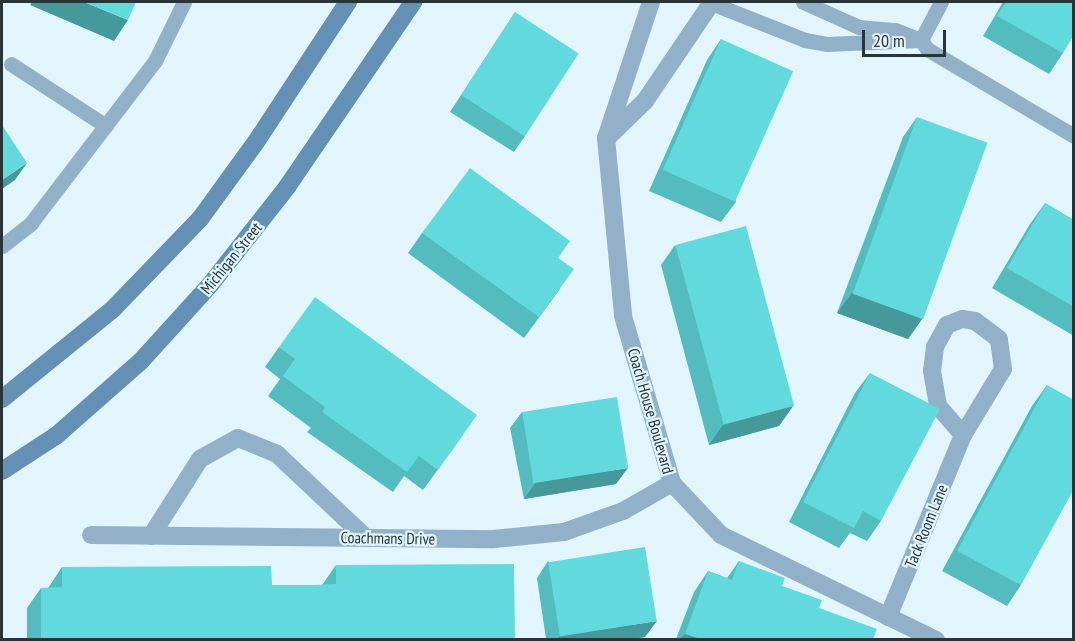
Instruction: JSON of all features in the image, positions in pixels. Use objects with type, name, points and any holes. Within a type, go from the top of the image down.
[{"type":"street","points":[[2,399],[113,309],[200,219],[256,142],[348,2]]},
{"type":"street","name":"Michigan Street","points":[[2,471],[57,435],[141,361],[210,285],[288,187],[413,2]]},
{"type":"street","name":"Coach House Boulevard","points":[[651,2],[606,138],[623,316],[672,483],[721,535],[936,639]]},
{"type":"street","points":[[606,138],[645,101],[711,2]]},
{"type":"street","name":"Tack Room Lane","points":[[888,617],[963,435],[1003,369],[1004,353],[999,339],[989,329],[962,319],[947,325],[935,347],[932,371],[938,406],[963,435]]},
{"type":"street","points":[[150,536],[200,459],[238,438],[277,454],[366,538]]},
{"type":"street","name":"Coachmans Drive","points":[[91,535],[494,539],[564,532],[623,511],[672,483]]},
{"type":"lane","points":[[2,246],[32,223],[155,61],[184,2]]},
{"type":"lane","points":[[711,2],[805,40],[827,44],[921,40]]},
{"type":"lane","points":[[803,2],[859,27],[895,30],[921,40],[927,49],[1074,136]]},
{"type":"lane","points":[[921,40],[941,2]]},
{"type":"lane","points":[[11,64],[106,126]]},
{"type":"building","points":[[84,2],[136,2],[128,20]]},
{"type":"building","points":[[1006,2],[1074,2],[1074,35],[1063,53],[997,16]]},
{"type":"building","points":[[515,12],[579,53],[525,136],[461,95]]},
{"type":"building","points":[[721,39],[793,71],[735,202],[663,170]]},
{"type":"building","points":[[917,117],[987,143],[923,319],[853,294]]},
{"type":"building","points":[[2,125],[27,163],[2,180]]},
{"type":"building","points":[[470,168],[570,241],[558,258],[574,269],[539,317],[422,233]]},
{"type":"building","points":[[1045,203],[1074,220],[1074,307],[1007,268]]},
{"type":"building","points":[[746,226],[794,406],[724,425],[675,245]]},
{"type":"building","points":[[315,297],[477,415],[438,470],[419,456],[407,472],[322,412],[325,407],[283,376],[295,359],[279,347]]},
{"type":"building","points":[[870,373],[940,409],[881,521],[863,511],[854,528],[803,502]]},
{"type":"building","points":[[1047,385],[1074,400],[1074,489],[1021,585],[957,551]]},
{"type":"building","points":[[617,397],[628,468],[533,483],[522,412]]},
{"type":"building","points":[[645,547],[657,621],[560,636],[548,562]]},
{"type":"building","points":[[739,561],[785,578],[782,586],[822,600],[819,608],[877,629],[873,639],[701,639],[685,634],[708,571],[732,580]]},
{"type":"building","points":[[514,564],[515,639],[41,639],[41,588],[62,587],[62,567],[271,566],[272,585],[315,585],[336,584],[336,565]]}]
